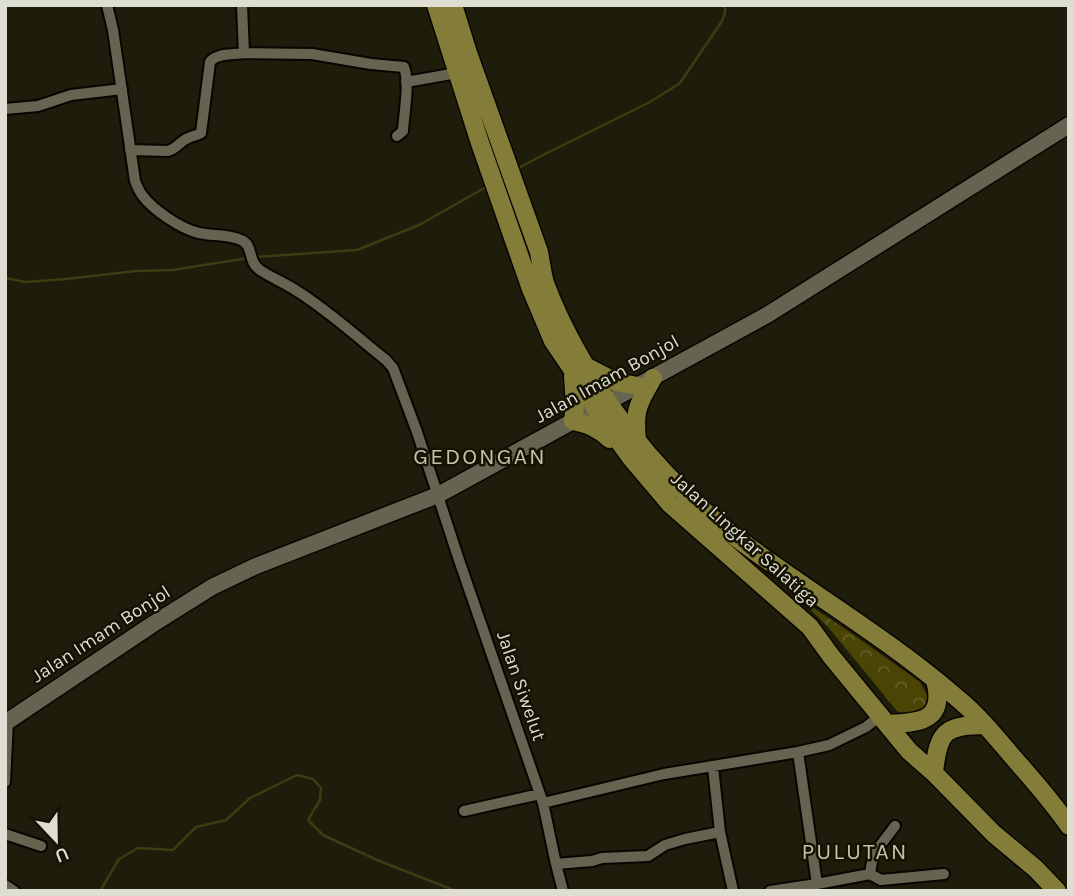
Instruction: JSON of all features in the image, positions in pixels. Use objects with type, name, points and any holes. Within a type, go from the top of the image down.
[{"type":"highway","name":"Jalan Lingkar Salatiga","points":[[436,5],[531,289],[553,341],[578,367]]},
{"type":"highway","name":"Jalan Lingkar Salatiga","points":[[453,5],[539,252],[544,281],[578,367],[631,458],[670,504],[810,627],[909,751],[1057,891]]},
{"type":"highway","points":[[631,458],[600,430],[589,424],[573,421],[578,367],[616,382],[646,382],[636,413],[637,441]]},
{"type":"highway","name":"Jalan Lingkar Salatiga","points":[[601,406],[682,490],[737,538],[960,700],[1054,804],[1069,826]]},
{"type":"highway","points":[[884,720],[916,723],[926,718],[938,703],[935,680]]},
{"type":"highway","points":[[934,772],[936,752],[947,732],[955,727],[985,725]]},
{"type":"main road","name":"Jalan Imam Bonjol","points":[[7,722],[212,587],[256,566],[438,495],[766,315],[1069,125]]},
{"type":"street","points":[[107,5],[130,150],[173,150],[183,141],[198,135],[202,128],[212,58],[244,54],[312,54],[401,66],[405,70],[406,82],[403,131],[397,136]]},
{"type":"street","points":[[242,5],[244,54]]},
{"type":"street","points":[[406,82],[457,73]]},
{"type":"street","points":[[5,109],[38,106],[71,94],[122,89]]},
{"type":"street","name":"Jalan Siwelut","points":[[130,150],[135,181],[146,201],[171,220],[190,230],[243,240],[248,244],[251,258],[258,268],[298,291],[330,314],[386,360],[393,369],[413,420],[542,799],[563,891]]},
{"type":"street","points":[[464,811],[798,752],[829,745],[884,720]]},
{"type":"street","points":[[5,782],[7,722]]},
{"type":"street","points":[[798,752],[817,884]]},
{"type":"street","points":[[713,767],[720,832],[733,891]]},
{"type":"street","points":[[870,874],[873,855],[895,826]]},
{"type":"street","points":[[556,864],[648,856],[665,845],[720,832]]},
{"type":"street","points":[[5,834],[41,846]]},
{"type":"street","points":[[770,891],[870,874],[881,880],[944,874]]},
{"type":"street","points":[[5,885],[14,891]]},
{"type":"green space","points":[[812,607],[920,682],[928,697],[928,705],[914,714],[897,711],[810,609]]},
{"type":"waterway","points":[[515,170],[650,102],[680,83],[722,21],[725,5]]},
{"type":"waterway","points":[[255,257],[357,250],[419,225],[488,186]]},
{"type":"waterway","points":[[5,278],[25,282],[66,279],[136,271],[173,270],[248,258]]},
{"type":"waterway","points":[[100,891],[119,859],[138,848],[173,850],[196,827],[226,820],[250,798],[297,775],[313,779],[321,788],[320,800],[308,820],[323,835],[456,891]]},
{"type":"district","name":"GEDONGAN","points":[[480,456]]},
{"type":"district","name":"PULUTAN","points":[[855,851]]}]
